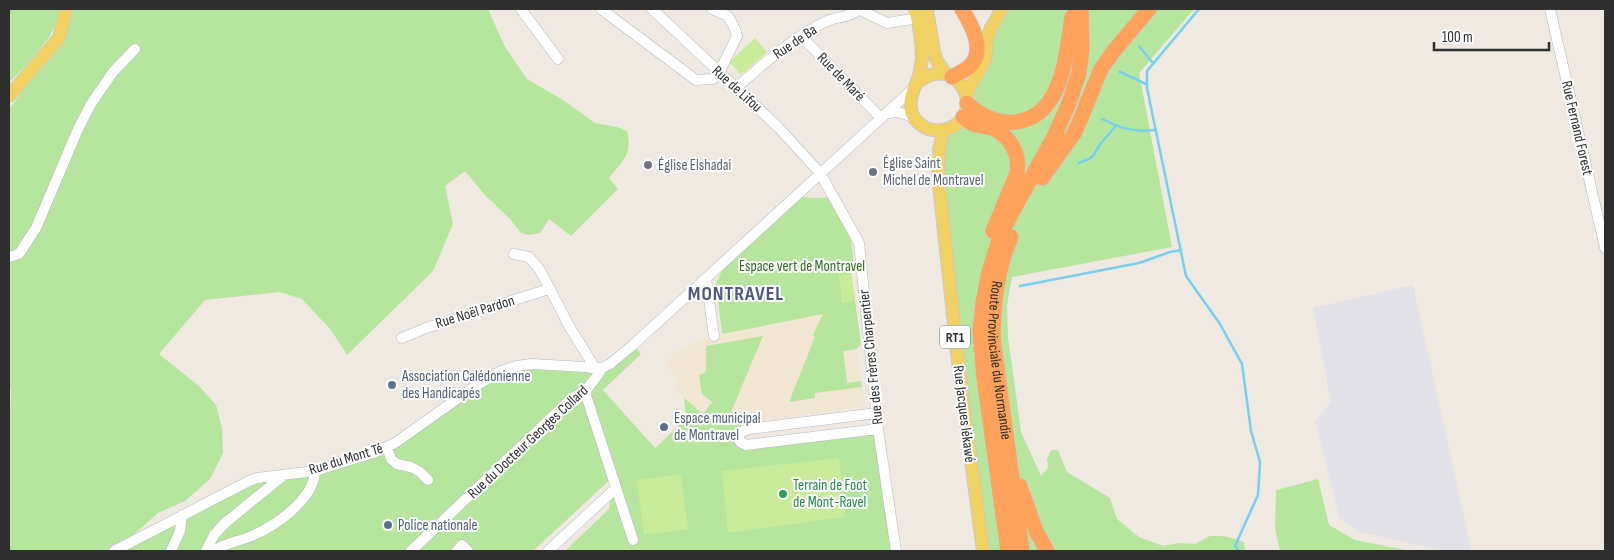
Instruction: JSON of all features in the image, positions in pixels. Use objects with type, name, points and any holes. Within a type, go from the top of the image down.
[{"type":"highway","points":[[949,75],[971,66],[976,55],[976,36],[962,9]]},
{"type":"highway","name":"Route Provinciale du Normandie","points":[[1022,551],[993,339],[997,279],[1016,226],[1075,113],[1085,82],[1090,52],[1090,9]]},
{"type":"highway","points":[[1042,178],[1075,132],[1101,69],[1149,9]]},
{"type":"highway","points":[[966,105],[982,114],[1011,123],[1033,118],[1042,111],[1050,101],[1058,83],[1064,63],[1074,11]]},
{"type":"highway","name":"Route Provinciale du Normandie","points":[[1008,551],[992,438],[980,330],[983,303],[994,254],[1011,214],[1021,198],[1069,82],[1075,34],[1074,11]]},
{"type":"highway","points":[[966,105],[974,124],[992,128],[1006,137],[1016,152],[1018,166],[1015,181],[994,227],[985,253],[983,264],[983,303]]},
{"type":"highway","points":[[1003,419],[1027,510],[1047,551]]},
{"type":"main road","points":[[9,96],[60,38],[66,9]]},
{"type":"main road","points":[[927,9],[937,61],[964,88],[966,105]]},
{"type":"main road","points":[[917,13],[922,57],[910,103],[914,117],[919,124],[934,130],[943,130],[953,127],[966,105],[970,86],[985,61],[989,33],[1002,9]]},
{"type":"main road","points":[[915,86],[931,74],[949,75]]},
{"type":"main road","name":"Rue Jacques Iékawé","points":[[926,128],[938,157]]},
{"type":"main road","name":"Rue Jacques Iékawé","points":[[943,130],[938,157],[940,194],[958,361],[983,551]]},
{"type":"street","points":[[521,9],[558,59]]},
{"type":"street","points":[[601,9],[696,80],[713,79],[719,73],[737,36],[728,16],[712,9]]},
{"type":"street","name":"Rue de Lifou","points":[[652,9],[778,127],[820,173]]},
{"type":"street","points":[[858,9],[888,23],[917,13]]},
{"type":"street","name":"Rue de Ba","points":[[737,88],[772,57],[801,36],[828,20],[854,14],[858,9]]},
{"type":"street","name":"Rue Fernand Forest","points":[[1550,9],[1605,248]]},
{"type":"street","name":"Rue de Maré","points":[[801,36],[884,115]]},
{"type":"street","points":[[9,257],[19,254],[36,228],[90,104],[113,72],[136,49]]},
{"type":"street","name":"Rue du Docteur Georges Collard","points":[[411,551],[570,400],[585,392],[602,368],[610,364],[633,345],[915,86]]},
{"type":"street","points":[[884,115],[906,114],[914,117]]},
{"type":"street","name":"Rue des Frères Charpentier","points":[[820,173],[859,243],[878,428],[896,551]]},
{"type":"street","points":[[514,254],[529,256],[540,270],[569,326],[592,363],[591,368]]},
{"type":"street","points":[[706,278],[714,336]]},
{"type":"street","name":"Rue Noël Pardon","points":[[402,338],[426,328],[549,289]]},
{"type":"street","name":"Rue du Mont Té","points":[[114,551],[248,481],[257,478],[315,471],[341,464],[387,447],[499,372],[516,366],[532,364],[602,368]]},
{"type":"street","points":[[585,392],[633,540]]},
{"type":"street","points":[[877,413],[749,429],[741,432],[738,437],[740,442],[746,445],[878,428]]},
{"type":"street","points":[[387,447],[391,459],[397,464],[420,472],[428,480]]},
{"type":"street","points":[[214,551],[222,545],[260,533],[281,520],[302,501],[314,480],[315,471]]},
{"type":"street","points":[[206,551],[214,535],[225,523],[284,475]]},
{"type":"street","points":[[548,551],[616,488]]},
{"type":"street","points":[[171,551],[180,531],[182,515]]},
{"type":"street","points":[[457,551],[462,546],[468,551]]},
{"type":"shaded area","points":[[1413,285],[1471,548],[1463,551],[1445,551],[1359,532],[1339,518],[1315,421],[1331,402],[1313,308]]},
{"type":"shaded area","points":[[856,307],[861,344],[857,349],[864,402],[860,407],[750,423],[713,402],[703,414],[673,389],[679,378],[664,362],[676,352],[702,339],[709,336]]},
{"type":"green space","points":[[9,9],[62,9],[50,36],[9,83]]},
{"type":"green space","points":[[70,9],[488,9],[505,47],[527,79],[563,100],[595,123],[627,131],[629,139],[628,152],[609,178],[618,189],[571,236],[549,219],[540,233],[529,235],[521,233],[465,171],[445,186],[453,224],[433,271],[347,355],[331,330],[302,299],[280,292],[205,300],[159,354],[200,387],[216,405],[222,429],[223,453],[210,479],[185,501],[158,513],[123,544],[235,487],[373,453],[516,366],[597,368],[633,345],[641,354],[603,390],[655,448],[686,419],[684,398],[703,414],[712,402],[702,394],[699,375],[706,372],[706,346],[763,336],[731,412],[750,423],[740,425],[734,431],[735,443],[741,448],[879,435],[896,551],[565,551],[609,509],[613,477],[533,551],[9,551],[9,420],[11,391],[9,387],[9,109],[62,39]]},
{"type":"green space","points":[[1010,9],[1194,9],[1139,73],[1172,247],[1012,277],[1007,305],[1008,337],[1021,432],[1041,476],[1048,468],[1047,459],[1051,450],[1058,450],[1067,472],[1110,498],[1117,519],[1139,537],[1163,546],[1180,543],[1195,544],[1210,536],[1224,536],[1244,542],[1245,551],[976,551],[932,146],[965,124],[994,34],[1003,16]]},
{"type":"green space","points":[[755,38],[767,52],[741,75],[729,62]]},
{"type":"green space","name":"Espace vert de Montravel","points":[[802,197],[830,197],[851,240],[855,271],[851,272],[861,344],[857,349],[843,351],[847,383],[861,381],[862,387],[815,393],[815,398],[789,402],[815,337],[813,335],[823,314],[722,334],[716,283],[722,271]]},
{"type":"green space","points":[[851,274],[854,301],[842,303],[839,276]]},
{"type":"green space","name":"Terrain de Foot de Mont-Ravel","points":[[839,458],[845,517],[728,533],[722,471]]},
{"type":"green space","points":[[681,474],[688,529],[644,535],[637,480]]},
{"type":"green space","points":[[1318,479],[1329,525],[1355,540],[1410,551],[1280,551],[1275,529],[1276,490]]},
{"type":"waterway","points":[[1199,9],[1147,71],[1147,88],[1186,276],[1220,324],[1242,364],[1251,431],[1260,462],[1258,495],[1235,546],[1239,551]]},
{"type":"waterway","points":[[1139,46],[1152,62]]},
{"type":"waterway","points":[[1120,72],[1146,84]]},
{"type":"waterway","points":[[1102,119],[1127,129],[1140,131],[1154,130]]},
{"type":"waterway","points":[[1079,163],[1093,156],[1101,143],[1116,126]]},
{"type":"waterway","points":[[1020,286],[1139,263],[1181,250]]},
{"type":"place","name":"Église Elshadai","points":[[648,165]]},
{"type":"place","name":"Église Saint Michel de Montravel","points":[[873,172]]},
{"type":"place","name":"Association Calédonienne des Handicapés","points":[[392,385]]},
{"type":"place","name":"Espace municipal de Montravel","points":[[664,427]]},
{"type":"place","name":"Terrain de Foot de Mont-Ravel","points":[[783,494]]},
{"type":"place","name":"Police nationale","points":[[388,525]]},
{"type":"district","name":"MONTRAVEL","points":[[736,294]]}]
